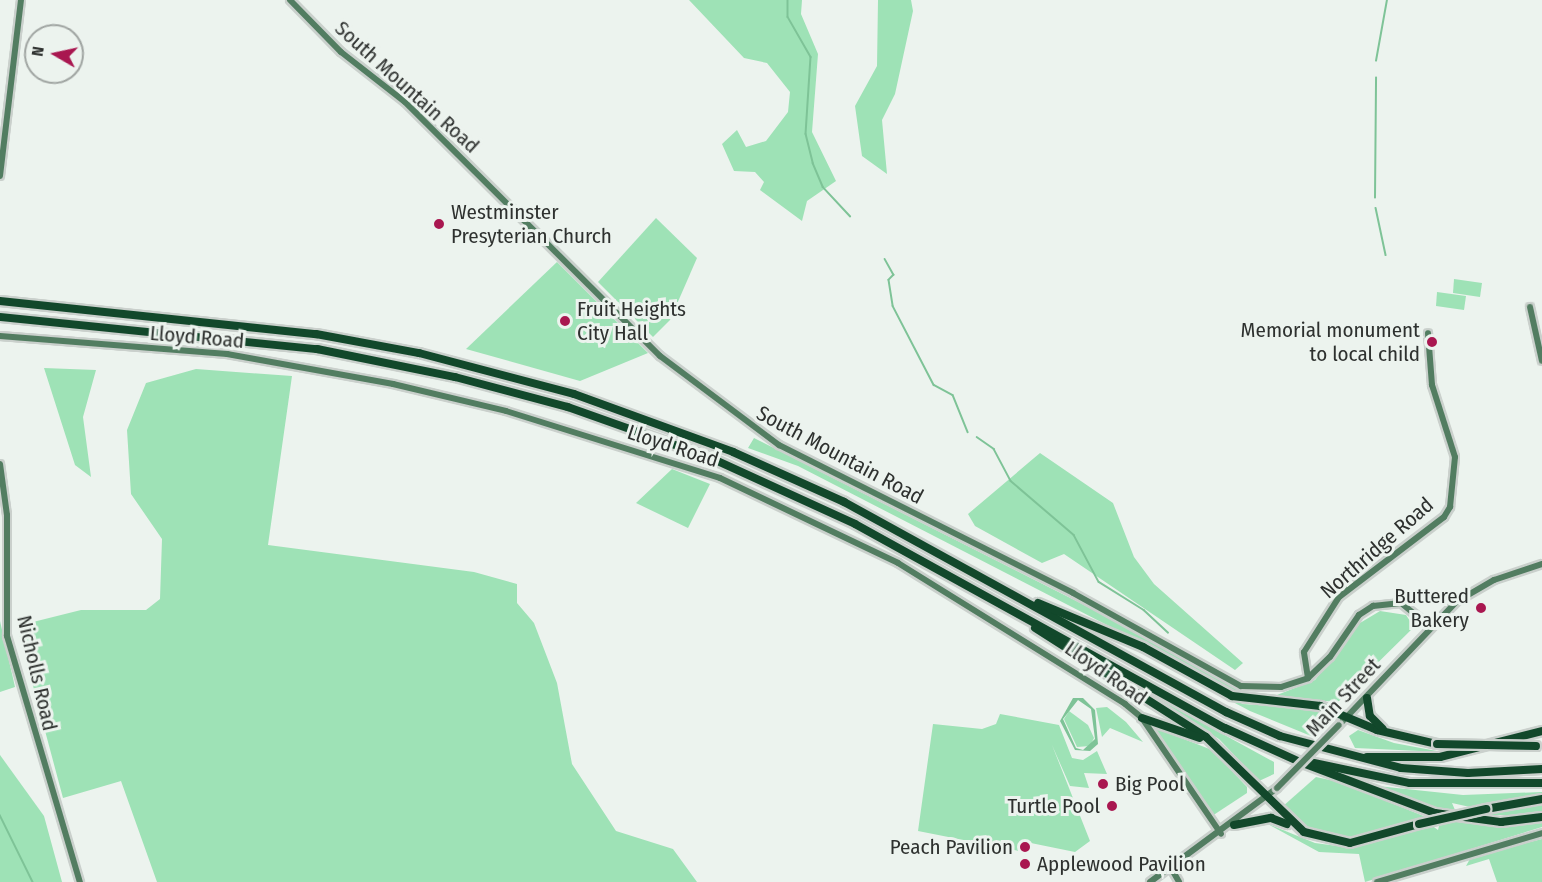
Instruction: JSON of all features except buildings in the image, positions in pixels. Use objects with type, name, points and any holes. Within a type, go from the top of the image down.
[{"type":"highway","points":[[0,301],[316,334],[518,378],[743,456],[844,502],[1226,712],[1290,739],[1419,770],[1542,769]]},
{"type":"highway","points":[[0,317],[285,344],[511,391],[711,458],[855,524],[1273,750],[1435,813],[1501,822],[1542,817]]},
{"type":"highway","points":[[974,572],[1143,647],[1233,696],[1304,702],[1392,735],[1437,744],[1539,746]]},
{"type":"highway","points":[[981,592],[1210,742],[1301,830]]},
{"type":"highway","points":[[1367,698],[1372,720],[1392,735]]},
{"type":"highway","points":[[1142,718],[1210,742]]},
{"type":"highway","points":[[1290,739],[1364,756],[1413,759],[1454,755],[1542,731]]},
{"type":"highway","points":[[1273,750],[1352,773],[1410,783],[1542,783]]},
{"type":"highway","points":[[1234,825],[1271,818],[1301,830],[1350,843],[1419,824],[1542,799]]},
{"type":"street","points":[[0,176],[21,0]]},
{"type":"street","name":"South Mountain Road","points":[[290,0],[341,52],[405,102],[660,356],[749,426],[1073,593],[1222,678],[1262,689],[1308,678]]},
{"type":"street","points":[[1530,307],[1542,361]]},
{"type":"street","name":"Northridge Road","points":[[1308,678],[1304,652],[1339,597],[1444,517],[1450,507],[1455,457],[1432,386],[1428,333]]},
{"type":"street","name":"Lloyd Road","points":[[0,336],[227,354],[393,384],[506,411],[686,466],[781,503],[898,563],[1142,718],[1221,834]]},
{"type":"street","name":"Nicholls Road","points":[[0,464],[7,515],[7,636],[80,882]]},
{"type":"street","name":"Main Street","points":[[1267,798],[1367,698],[1443,614],[1494,580],[1542,564]]},
{"type":"street","points":[[1308,678],[1330,657],[1359,615],[1373,606],[1401,603],[1431,627]]},
{"type":"street","points":[[1150,882],[1234,825],[1267,798]]},
{"type":"street","points":[[1377,882],[1456,856],[1542,832]]},
{"type":"street","points":[[1171,868],[1179,882]]},
{"type":"shaded area","points":[[689,0],[802,0],[801,14],[818,54],[812,132],[836,181],[807,201],[802,221],[760,190],[764,182],[755,172],[734,171],[722,144],[737,130],[746,147],[766,141],[788,112],[790,92],[767,63],[744,58]]},
{"type":"shaded area","points":[[878,0],[911,0],[913,11],[895,94],[882,120],[887,174],[862,156],[855,106],[877,66]]},
{"type":"shaded area","points":[[656,218],[697,258],[670,320],[653,337],[598,282]]},
{"type":"shaded area","points":[[557,262],[648,353],[580,381],[466,349]]},
{"type":"shaded area","points":[[1454,279],[1482,283],[1480,297],[1453,293]]},
{"type":"shaded area","points":[[1437,292],[1466,296],[1464,310],[1436,306]]},
{"type":"shaded area","points":[[44,368],[96,370],[83,417],[91,477],[75,465]]},
{"type":"shaded area","points":[[196,369],[292,376],[268,545],[474,572],[517,584],[517,603],[534,623],[557,683],[572,764],[616,831],[673,849],[697,882],[157,882],[121,781],[63,798],[17,626],[81,610],[146,610],[160,599],[162,539],[131,494],[127,430],[146,383]]},
{"type":"shaded area","points":[[754,438],[1098,612],[1244,693],[1277,695],[1315,680],[1360,623],[1380,611],[1406,615],[1414,627],[1338,702],[1241,694],[798,466],[748,448]]},
{"type":"shaded area","points":[[1040,453],[1113,503],[1134,557],[1154,584],[1243,663],[1235,670],[1064,554],[1042,563],[975,526],[968,514]]},
{"type":"shaded area","points":[[672,469],[710,484],[688,528],[636,503]]},
{"type":"shaded area","points":[[0,621],[15,687],[0,692]]},
{"type":"shaded area","points":[[1163,665],[1243,704],[1314,709],[1326,714],[1326,720],[1311,728],[1311,736],[1250,711]]},
{"type":"shaded area","points":[[1106,670],[1274,762],[1274,774],[1259,781],[1219,739]]},
{"type":"shaded area","points":[[1073,698],[1083,698],[1095,710],[1098,744],[1090,751],[1075,750],[1060,721]],"holes":[[[1078,700],[1091,709],[1095,739],[1083,750],[1076,748],[1063,719]]]},
{"type":"shaded area","points":[[1107,707],[1126,722],[1143,742],[1110,728],[1102,737],[1096,708]]},
{"type":"shaded area","points":[[1069,711],[1088,725],[1094,738],[1090,746],[1077,747],[1064,719]]},
{"type":"shaded area","points":[[1000,714],[1059,725],[1072,758],[1083,760],[1097,751],[1107,774],[1084,773],[1089,788],[1070,786],[1052,745],[1090,841],[1075,852],[1021,841],[1019,851],[918,831],[933,724],[982,729],[996,724]]},
{"type":"shaded area","points":[[1153,727],[1212,750],[1247,787],[1247,793],[1212,816]]},
{"type":"shaded area","points":[[1358,730],[1394,743],[1442,752],[1355,748],[1349,736]]},
{"type":"shaded area","points":[[0,755],[44,816],[62,882],[0,882]]},
{"type":"shaded area","points":[[1316,777],[1339,782],[1426,817],[1357,838],[1310,830],[1282,807]]},
{"type":"shaded area","points":[[1368,785],[1463,795],[1542,792],[1542,797],[1470,807],[1452,803],[1455,810],[1448,812]]},
{"type":"shaded area","points":[[1542,805],[1542,813],[1533,815],[1474,815]]},
{"type":"shaded area","points":[[1440,822],[1499,826],[1542,822],[1542,827],[1365,882],[1359,854],[1319,852],[1266,823],[1315,843],[1352,848],[1431,825],[1438,830]]},
{"type":"shaded area","points":[[1542,839],[1542,882],[1497,882],[1489,859],[1466,866],[1471,857]]},
{"type":"waterway","points":[[788,0],[788,17],[811,57],[806,134],[813,163],[823,187],[850,216]]},
{"type":"waterway","points":[[1376,61],[1387,0]]},
{"type":"waterway","points":[[1375,198],[1376,78]]},
{"type":"waterway","points":[[1376,208],[1386,255]]},
{"type":"waterway","points":[[885,259],[894,275],[889,280],[893,306],[934,385],[953,395],[968,432]]},
{"type":"waterway","points":[[977,437],[994,449],[1011,481],[1074,535],[1099,582],[1144,610],[1168,632]]},
{"type":"waterway","points":[[0,815],[33,882]]},
{"type":"place","name":"Westminster Presyterian Church","points":[[439,224]]},
{"type":"place","name":"Fruit Heights City Hall","points":[[565,321]]},
{"type":"place","name":"Memorial monument to local child","points":[[1432,342]]},
{"type":"place","name":"Buttered Bakery","points":[[1481,608]]},
{"type":"place","name":"Big Pool","points":[[1103,784]]},
{"type":"place","name":"Turtle Pool","points":[[1112,806]]},
{"type":"place","name":"Peach Pavilion","points":[[1025,847]]},
{"type":"place","name":"Applewood Pavilion","points":[[1025,864]]}]
